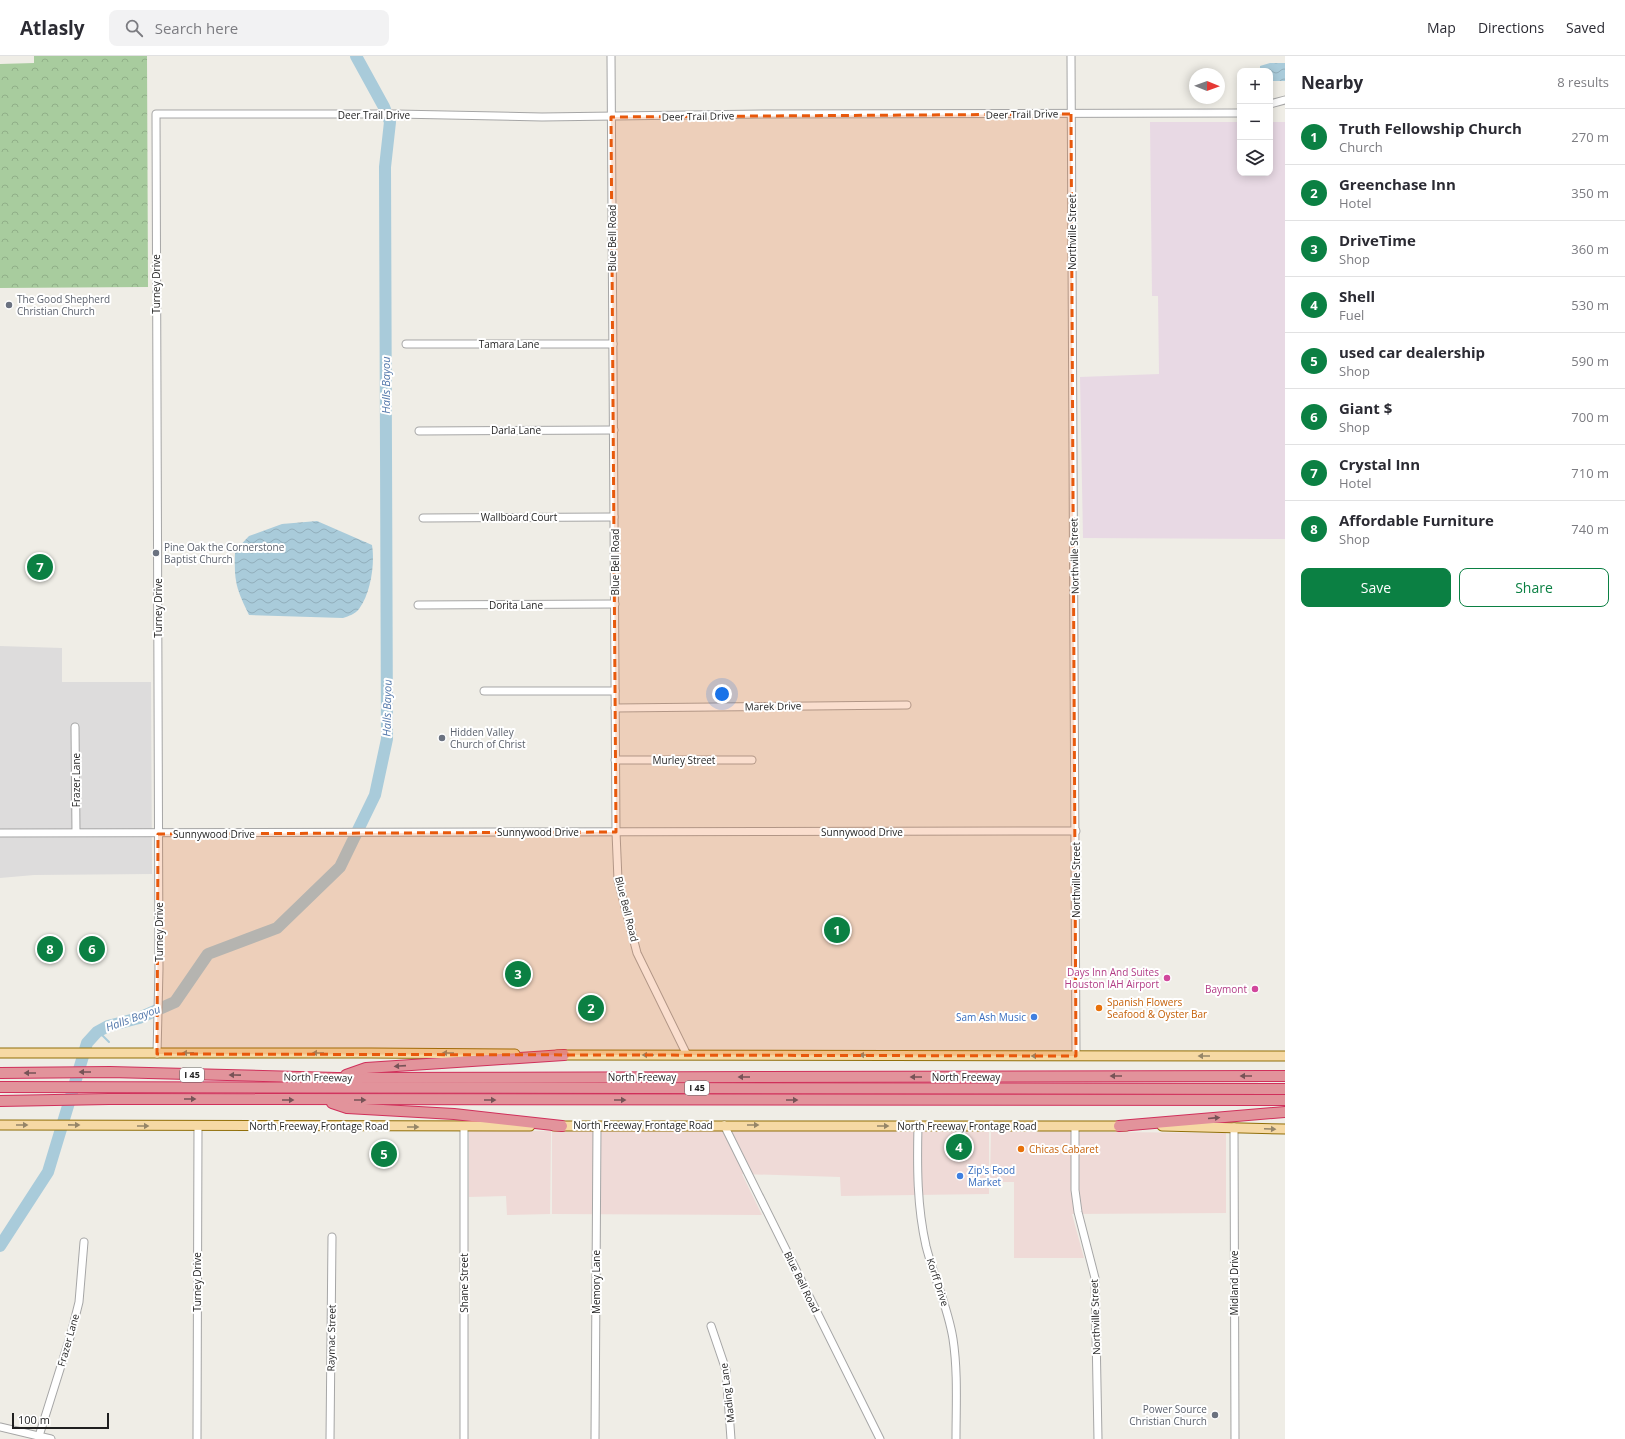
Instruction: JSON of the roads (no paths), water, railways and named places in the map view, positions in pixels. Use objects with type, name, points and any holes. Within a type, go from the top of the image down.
[{"type":"highway","points":[[337,1078],[366,1068],[564,1055]]},
{"type":"highway","name":"North Freeway","points":[[0,1073],[110,1072],[337,1078],[1285,1076]]},
{"type":"highway","name":"North Freeway","points":[[0,1087],[1285,1089]]},
{"type":"highway","name":"I 45","points":[[0,1101],[109,1099],[1285,1100]]},
{"type":"highway","points":[[321,1100],[347,1108],[454,1114],[562,1126]]},
{"type":"highway","points":[[1119,1126],[1285,1112]]},
{"type":"main road","points":[[0,1053],[60,1052],[157,1054],[378,1052],[564,1055],[1285,1056]]},
{"type":"main road","points":[[0,1059],[20,1059],[60,1052]]},
{"type":"main road","name":"North Freeway Frontage Road","points":[[0,1125],[464,1127],[597,1125],[1119,1126],[1285,1129]]},
{"type":"street","name":"Blue Bell Road","points":[[611,56],[615,760],[618,880],[637,953],[687,1055]]},
{"type":"street","name":"Northville Street","points":[[1071,56],[1076,1056]]},
{"type":"street","points":[[1273,103],[1285,100]]},
{"type":"street","name":"Deer Trail Drive","points":[[156,114],[396,114],[612,117],[762,114],[1237,113]]},
{"type":"street","name":"Turney Drive","points":[[156,114],[158,834],[157,1054]]},
{"type":"street","name":"Tamara Lane","points":[[406,344],[613,344]]},
{"type":"street","name":"Darla Lane","points":[[419,431],[614,430]]},
{"type":"street","name":"Wallboard Court","points":[[423,518],[614,517]]},
{"type":"street","name":"Dorita Lane","points":[[418,605],[615,604]]},
{"type":"street","points":[[484,691],[615,691]]},
{"type":"street","name":"Marek Drive","points":[[615,708],[907,705]]},
{"type":"street","name":"Frazer Lane","points":[[75,727],[76,832]]},
{"type":"street","name":"Murley Street","points":[[615,760],[752,760]]},
{"type":"street","name":"Sunnywood Drive","points":[[0,833],[76,832],[158,834],[1076,831]]},
{"type":"street","name":"Memory Lane","points":[[595,1439],[597,1125]]},
{"type":"street","name":"Blue Bell Road","points":[[724,1125],[880,1439]]},
{"type":"street","name":"Turney Drive","points":[[197,1439],[198,1126]]},
{"type":"street","name":"Korff Drive","points":[[918,1126],[917,1164],[919,1210],[927,1248],[947,1309],[953,1340],[956,1374],[956,1439]]},
{"type":"street","name":"Northville Street","points":[[1075,1126],[1075,1190],[1078,1212],[1095,1278],[1098,1439]]},
{"type":"street","name":"Shane Street","points":[[464,1127],[464,1439]]},
{"type":"street","name":"Midland Drive","points":[[1234,1127],[1235,1439]]},
{"type":"street","name":"Raymac Street","points":[[330,1439],[332,1237]]},
{"type":"street","name":"Frazer Lane","points":[[39,1436],[71,1334],[79,1302],[84,1242]]},
{"type":"street","name":"Mading Lane","points":[[710,1326],[726,1370],[731,1414],[731,1439]]},
{"type":"street","points":[[0,1427],[51,1439]]},
{"type":"water","points":[[1270,63],[1285,63],[1285,81],[1273,81],[1273,68],[1260,68],[1260,66]]},
{"type":"water","points":[[317,521],[372,545],[373,560],[371,578],[367,595],[359,609],[354,614],[343,618],[249,615],[241,598],[237,584],[235,551],[249,536],[282,524]]},
{"type":"waterway","name":"Halls Bayou","points":[[0,1246],[48,1172],[87,1043],[97,1032],[108,1026],[139,1018],[175,1002],[208,954],[277,928],[340,867],[375,795],[387,739],[385,167],[390,122],[384,107],[356,56]]},
{"type":"waterway","points":[[98,1031],[109,1042]]},
{"type":"place","name":"The Good Shepherd Christian Church","points":[[9,305]]},
{"type":"place","name":"Pine Oak the Cornerstone Baptist Church","points":[[156,553]]},
{"type":"place","name":"Crystal Inn","points":[[40,567]]},
{"type":"place","name":"Hidden Valley Church of Christ","points":[[442,738]]},
{"type":"place","name":"Truth Fellowship Church","points":[[837,930]]},
{"type":"place","name":"Affordable Furniture","points":[[50,949]]},
{"type":"place","name":"Giant $","points":[[92,949]]},
{"type":"place","name":"DriveTime","points":[[518,974]]},
{"type":"place","name":"Days Inn And Suites Houston IAH Airport","points":[[1167,978]]},
{"type":"place","name":"Baymont","points":[[1255,989]]},
{"type":"place","name":"Greenchase Inn","points":[[591,1008]]},
{"type":"place","name":"Spanish Flowers Seafood & Oyster Bar","points":[[1099,1008]]},
{"type":"place","name":"Sam Ash Music","points":[[1034,1017]]},
{"type":"place","name":"Shell","points":[[959,1147]]},
{"type":"place","name":"Chicas Cabaret","points":[[1021,1149]]},
{"type":"place","name":"used car dealership","points":[[384,1154]]},
{"type":"place","name":"Zip's Food Market","points":[[960,1176]]},
{"type":"place","name":"Power Source Christian Church","points":[[1215,1415]]}]
